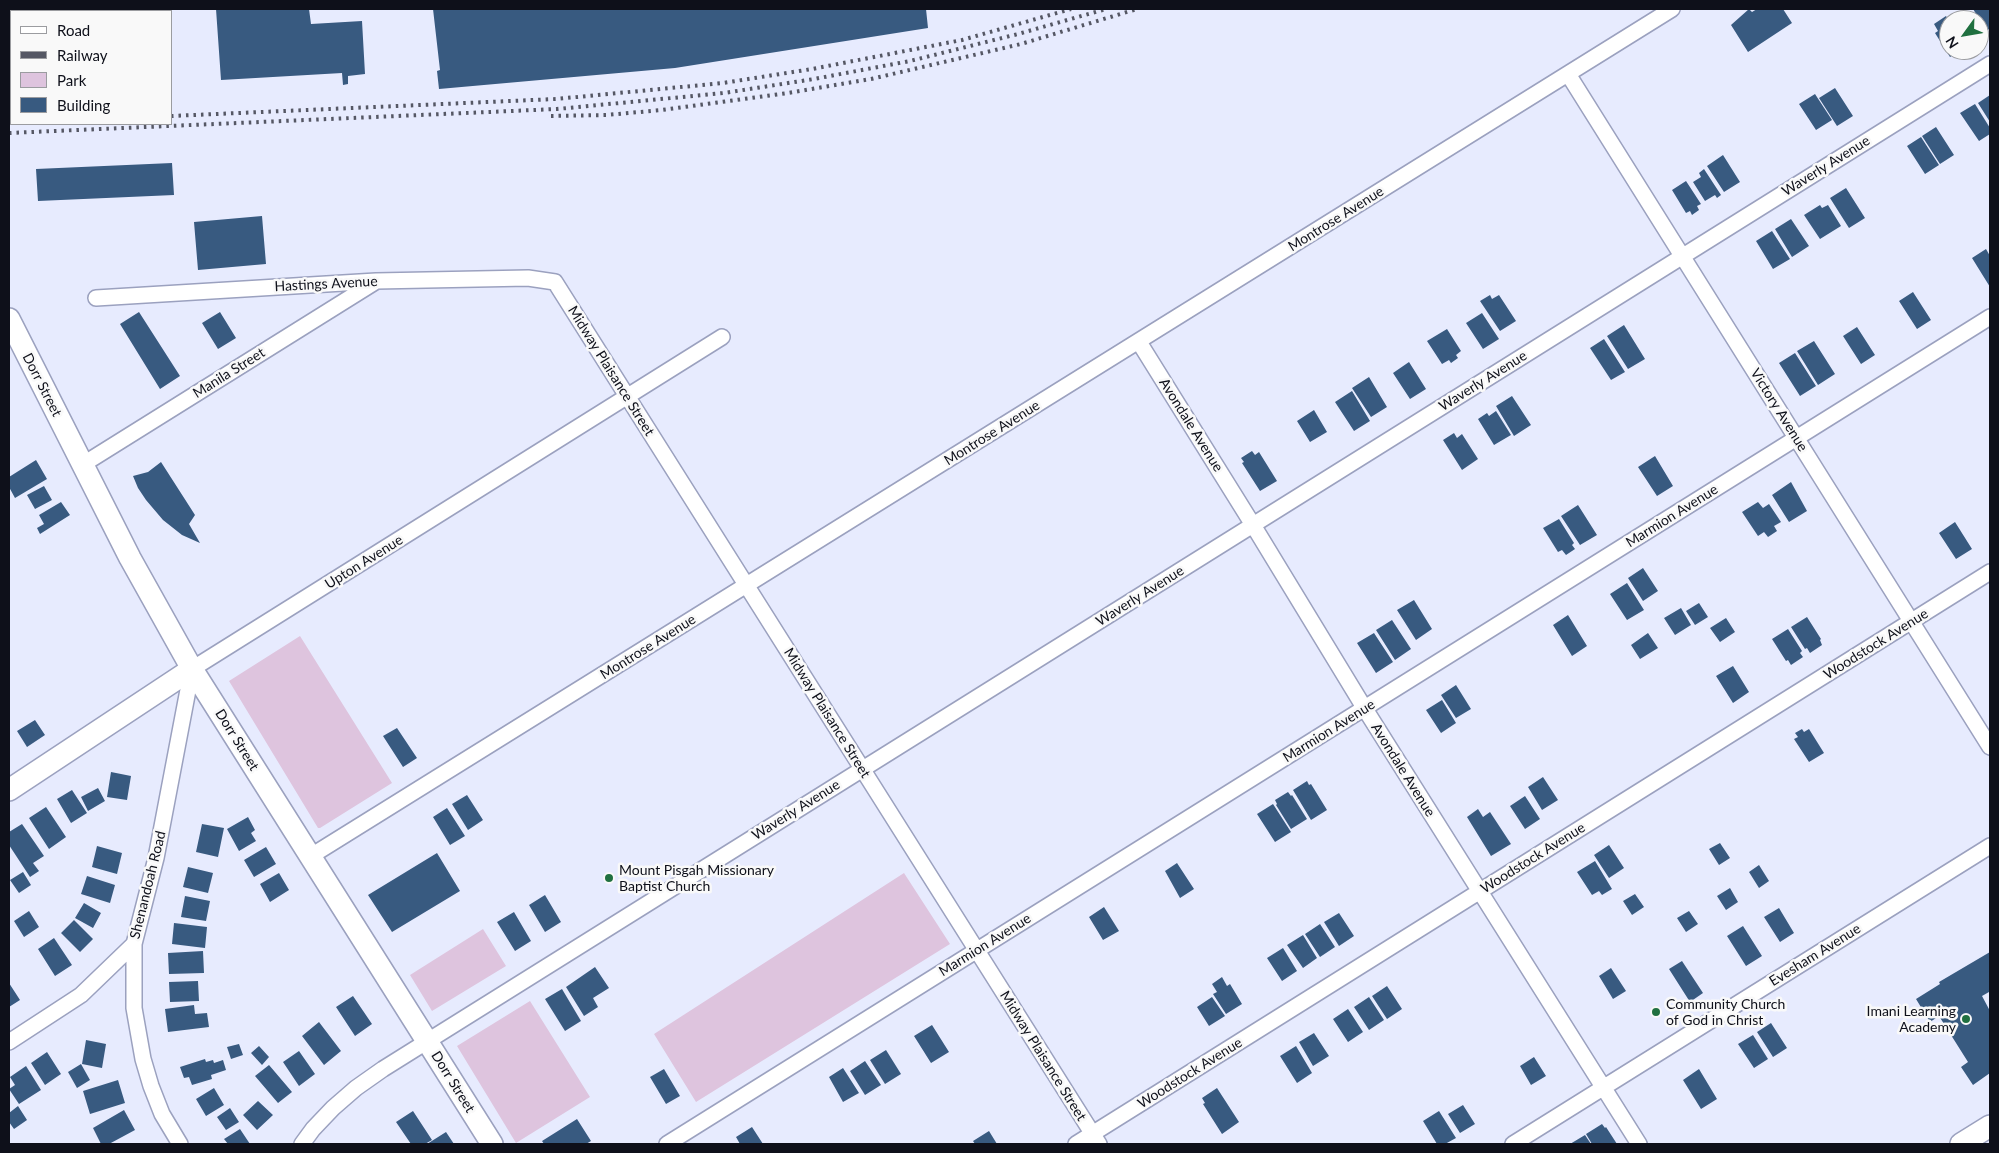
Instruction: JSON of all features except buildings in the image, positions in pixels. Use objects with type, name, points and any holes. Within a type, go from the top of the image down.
[{"type":"main road","name":"Dorr Street","points":[[9,319],[130,558],[192,669],[492,1144]]},
{"type":"main road","name":"Upton Avenue","points":[[9,790],[192,669]]},
{"type":"main road","points":[[1961,1144],[1990,1126]]},
{"type":"street","name":"Montrose Avenue","points":[[311,856],[1672,9]]},
{"type":"street","name":"Waverly Avenue","points":[[302,1144],[313,1129],[356,1088],[427,1040],[1990,64]]},
{"type":"street","name":"Victory Avenue","points":[[1568,74],[1990,746]]},
{"type":"street","name":"Hastings Avenue","points":[[96,298],[376,281],[528,278],[555,282]]},
{"type":"street","name":"Manila Street","points":[[82,465],[376,281]]},
{"type":"street","name":"Midway Plaisance Street","points":[[555,282],[1096,1139]]},
{"type":"street","name":"Marmion Avenue","points":[[667,1144],[1990,317]]},
{"type":"street","name":"Upton Avenue","points":[[192,669],[628,398],[722,337]]},
{"type":"street","name":"Avondale Avenue","points":[[1138,342],[1254,525],[1365,709],[1479,892],[1639,1144]]},
{"type":"street","name":"Woodstock Avenue","points":[[1076,1144],[1096,1139],[1479,892],[1990,572]]},
{"type":"street","name":"Shenandoah Road","points":[[9,1042],[81,994],[134,944],[156,858],[192,669]]},
{"type":"street","name":"Evesham Avenue","points":[[1513,1144],[1990,846]]},
{"type":"street","points":[[134,944],[134,1008],[143,1060],[162,1114],[180,1144]]},
{"type":"green space","points":[[300,636],[392,783],[320,828],[318,828],[229,681]]},
{"type":"green space","points":[[904,873],[950,944],[696,1102],[654,1034]]},
{"type":"green space","points":[[483,929],[506,966],[432,1011],[410,975]]},
{"type":"green space","points":[[530,1001],[590,1097],[516,1143],[457,1046]]},
{"type":"railway","points":[[172,116],[556,99],[723,83],[812,69],[962,40],[1071,9]]},
{"type":"railway","points":[[9,133],[557,109],[724,93],[910,61],[1018,34],[1106,9]]},
{"type":"railway","points":[[551,116],[606,115],[662,110],[788,93],[871,79],[1021,44],[1137,9]]},
{"type":"place","name":"Mount Pisgah Missionary Baptist Church","points":[[609,878]]},
{"type":"place","name":"Community Church of God in Christ","points":[[1656,1012]]},
{"type":"place","name":"Imani Learning Academy","points":[[1966,1019]]}]
